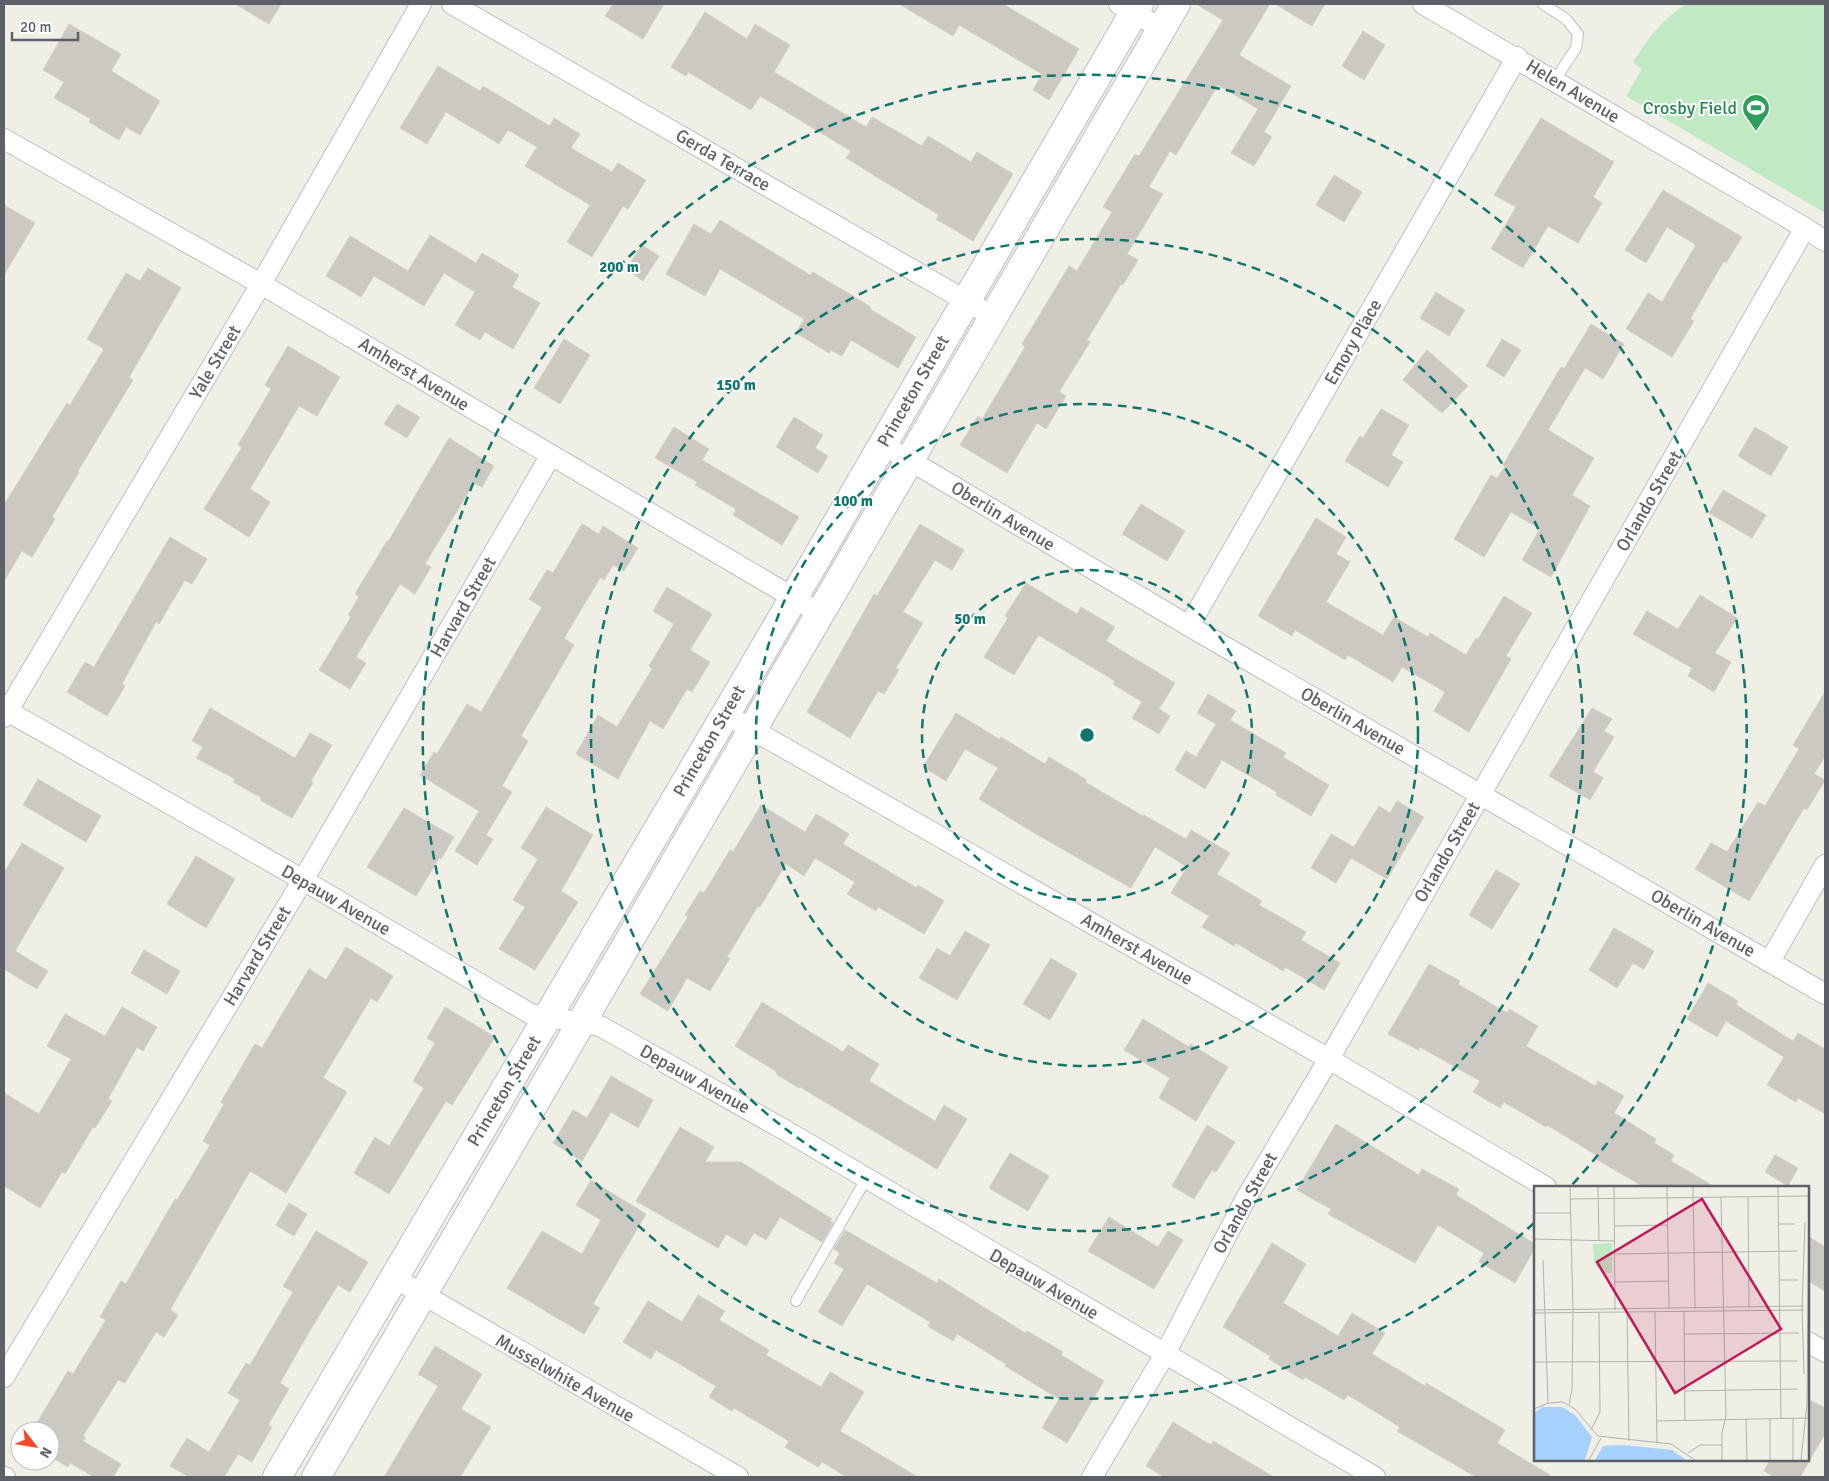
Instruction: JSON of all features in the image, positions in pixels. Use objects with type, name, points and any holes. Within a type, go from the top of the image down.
[{"type":"main road","name":"Princeton Street","points":[[316,1477],[1176,4]]},
{"type":"main road","name":"Princeton Street","points":[[277,1477],[966,300],[1130,7]]},
{"type":"street","name":"Yale Street","points":[[5,712],[261,284],[421,4]]},
{"type":"street","name":"Gerda Terrace","points":[[452,4],[994,317]]},
{"type":"street","name":"Helen Avenue","points":[[1423,4],[1517,57],[1825,241]]},
{"type":"street","points":[[1130,7],[1162,29]]},
{"type":"street","name":"Emory Place","points":[[1189,626],[1517,57]]},
{"type":"street","name":"Amherst Avenue","points":[[4,139],[261,284],[821,614]]},
{"type":"street","name":"Orlando Street","points":[[1092,1477],[1165,1354],[1245,1200],[1329,1059],[1806,228]]},
{"type":"street","name":"Oberlin Avenue","points":[[882,444],[1189,626],[1825,994]]},
{"type":"street","name":"Harvard Street","points":[[4,1377],[303,880],[551,455]]},
{"type":"street","name":"Depauw Avenue","points":[[5,712],[303,880],[531,1014],[600,1026],[783,1129],[1375,1477]]},
{"type":"street","name":"Amherst Avenue","points":[[725,714],[1329,1059],[1544,1186]]},
{"type":"street","points":[[1770,961],[1825,865]]},
{"type":"street","name":"Musselwhite Avenue","points":[[393,1278],[738,1477]]},
{"type":"street","points":[[1809,1343],[1825,1352]]},
{"type":"lane","points":[[1543,4],[1566,19],[1578,34],[1576,48],[1555,80]]},
{"type":"lane","points":[[796,1301],[866,1179]]},
{"type":"green space","name":"Crosby Field","points":[[1686,4],[1825,4],[1825,213],[1626,96],[1642,69],[1633,62],[1650,37],[1663,23]]},
{"type":"building","points":[[235,4],[281,4],[269,24]]},
{"type":"building","points":[[613,4],[664,4],[643,39],[605,16]]},
{"type":"building","points":[[899,4],[1003,4],[1079,49],[1049,100],[1033,90],[1042,74],[959,25],[953,36]]},
{"type":"building","points":[[1196,4],[1270,4],[1239,55],[1291,86],[1264,132],[1272,137],[1254,166],[1231,153],[1258,109],[1218,85],[1176,155],[1170,151],[1149,187],[1163,194],[1127,254],[1138,260],[1087,340],[1090,342],[1059,392],[1066,396],[1046,429],[1037,423],[1007,473],[960,445],[978,416],[982,419],[1025,347],[1022,344],[1069,266],[1077,271],[1112,212],[1103,207],[1135,154],[1139,156],[1223,20]]},
{"type":"building","points":[[1275,4],[1325,4],[1312,26]]},
{"type":"building","points":[[705,12],[747,39],[755,24],[790,45],[774,72],[866,127],[872,117],[922,146],[928,136],[971,162],[977,152],[1013,174],[973,241],[936,219],[939,215],[846,158],[851,151],[760,96],[751,110],[688,72],[686,76],[671,67]]},
{"type":"building","points":[[69,24],[121,54],[111,71],[160,101],[140,135],[126,127],[119,140],[89,122],[91,119],[54,98],[64,82],[43,70]]},
{"type":"building","points":[[1363,31],[1385,45],[1364,80],[1342,66]]},
{"type":"building","points":[[438,66],[480,91],[483,86],[550,126],[554,118],[580,134],[571,148],[612,172],[618,163],[646,180],[628,209],[623,206],[592,257],[567,242],[590,205],[525,166],[537,147],[508,130],[499,144],[446,112],[427,144],[400,128]]},
{"type":"building","points":[[1541,118],[1614,162],[1593,197],[1602,203],[1578,243],[1548,226],[1523,268],[1491,249],[1516,207],[1494,195]]},
{"type":"building","points":[[1334,175],[1362,192],[1344,222],[1316,205]]},
{"type":"building","points":[[1663,190],[1742,237],[1726,263],[1724,261],[1690,319],[1694,321],[1672,357],[1626,329],[1648,293],[1662,302],[1696,245],[1667,227],[1646,263],[1625,250]]},
{"type":"building","points":[[4,205],[35,223],[4,275]]},
{"type":"building","points":[[720,220],[810,275],[813,272],[916,337],[898,368],[851,340],[842,356],[831,350],[829,353],[796,333],[804,319],[720,269],[705,296],[666,274],[694,224],[711,234]]},
{"type":"building","points":[[430,235],[476,263],[482,253],[519,275],[512,287],[540,303],[513,349],[485,332],[480,340],[455,325],[475,292],[444,273],[424,306],[374,276],[361,297],[326,276],[350,236],[408,271]]},
{"type":"building","points":[[642,245],[659,256],[643,281],[626,269]]},
{"type":"building","points":[[148,268],[181,288],[129,377],[133,380],[52,517],[55,519],[32,557],[22,551],[4,581],[4,505],[67,403],[70,405],[104,349],[87,339],[126,273],[140,281]]},
{"type":"building","points":[[1436,292],[1465,310],[1449,336],[1420,318]]},
{"type":"building","points":[[1591,324],[1624,344],[1603,379],[1585,368],[1548,430],[1594,458],[1572,495],[1590,506],[1551,577],[1522,560],[1540,529],[1511,512],[1484,557],[1454,539],[1491,475],[1497,478],[1505,467],[1503,465],[1561,367],[1564,369]]},
{"type":"building","points":[[564,339],[590,355],[560,404],[534,388]]},
{"type":"building","points":[[1502,339],[1521,350],[1504,377],[1486,366]]},
{"type":"building","points":[[288,346],[340,377],[317,416],[299,406],[250,489],[270,502],[249,537],[204,509],[242,447],[238,445],[271,389],[265,385]]},
{"type":"building","points":[[1427,350],[1468,386],[1442,413],[1403,380]]},
{"type":"building","points":[[397,404],[420,417],[407,438],[384,424]]},
{"type":"building","points":[[1381,409],[1409,425],[1391,455],[1403,462],[1388,487],[1345,461],[1360,436],[1363,438]]},
{"type":"building","points":[[794,417],[823,435],[815,448],[828,456],[818,473],[776,447]]},
{"type":"building","points":[[674,427],[709,449],[702,460],[799,517],[782,545],[733,515],[736,509],[695,485],[697,482],[655,458]]},
{"type":"building","points":[[1755,427],[1788,447],[1771,476],[1738,456]]},
{"type":"building","points":[[449,438],[494,466],[482,487],[474,483],[425,564],[431,567],[415,594],[400,584],[356,657],[366,663],[350,689],[319,670],[351,617],[348,615],[359,597],[355,594]]},
{"type":"building","points":[[1723,490],[1766,515],[1752,538],[1709,513]]},
{"type":"building","points":[[1141,504],[1185,531],[1167,561],[1122,534]]},
{"type":"building","points":[[1316,518],[1346,537],[1336,554],[1350,562],[1326,602],[1383,635],[1394,617],[1428,637],[1430,633],[1466,655],[1504,596],[1532,613],[1506,656],[1511,659],[1469,732],[1434,711],[1445,692],[1402,667],[1393,682],[1348,655],[1345,660],[1295,630],[1292,636],[1258,616]]},
{"type":"building","points":[[582,524],[599,534],[603,526],[638,548],[624,571],[613,565],[604,580],[600,578],[564,638],[574,645],[521,736],[528,741],[502,786],[512,792],[486,835],[493,839],[477,865],[455,851],[479,811],[420,775],[434,752],[437,754],[467,704],[481,712],[542,607],[529,599],[547,570],[553,573]]},
{"type":"building","points":[[920,524],[964,550],[952,570],[935,560],[903,612],[923,623],[896,668],[899,670],[884,694],[878,691],[850,738],[807,712],[874,594],[877,596]]},
{"type":"building","points":[[170,537],[207,559],[192,584],[185,580],[159,624],[156,622],[122,684],[125,686],[107,716],[67,692],[85,662],[94,667]]},
{"type":"building","points":[[1026,583],[1077,614],[1081,607],[1115,627],[1106,641],[1175,683],[1159,709],[1170,716],[1159,734],[1132,718],[1142,702],[1113,684],[1115,681],[1040,636],[1038,636],[1014,675],[984,657],[1008,618],[1005,616]]},
{"type":"building","points":[[667,587],[712,614],[690,650],[710,662],[692,692],[687,689],[663,729],[650,721],[618,779],[576,754],[598,715],[617,727],[652,669],[649,666],[674,624],[653,611]]},
{"type":"building","points":[[1700,595],[1737,618],[1715,653],[1731,662],[1714,692],[1688,676],[1692,668],[1633,634],[1647,611],[1678,629]]},
{"type":"building","points":[[1825,692],[1825,756],[1814,774],[1825,780],[1807,810],[1804,808],[1749,901],[1695,869],[1711,843],[1727,852],[1758,802],[1765,806],[1799,749],[1793,745]]},
{"type":"building","points":[[1208,694],[1236,711],[1230,720],[1286,753],[1283,757],[1329,785],[1311,816],[1276,795],[1277,792],[1222,760],[1205,789],[1175,770],[1186,751],[1196,757],[1216,724],[1197,713]]},
{"type":"building","points":[[210,708],[295,758],[310,733],[332,745],[311,781],[313,783],[292,818],[233,782],[235,779],[196,758],[203,747],[192,741]]},
{"type":"building","points":[[1592,708],[1612,719],[1604,731],[1614,737],[1593,772],[1603,778],[1590,800],[1549,776]]},
{"type":"building","points":[[956,713],[999,739],[1001,737],[1045,764],[1049,757],[1087,780],[1085,782],[1186,839],[1191,830],[1230,853],[1217,874],[1262,901],[1259,905],[1306,932],[1301,940],[1340,963],[1324,990],[1285,967],[1283,971],[1236,943],[1234,946],[1202,927],[1209,916],[1171,893],[1187,867],[1155,847],[1131,888],[979,799],[998,768],[965,749],[946,781],[923,767]]},
{"type":"building","points":[[38,779],[101,816],[86,842],[23,805]]},
{"type":"building","points":[[1397,801],[1424,817],[1387,879],[1351,858],[1336,883],[1311,868],[1331,834],[1354,847],[1379,806],[1390,813]]},
{"type":"building","points":[[761,805],[805,832],[816,814],[849,834],[843,844],[917,888],[918,885],[944,901],[924,934],[878,907],[876,911],[847,894],[855,882],[815,858],[804,876],[786,864],[727,957],[730,958],[710,991],[687,978],[668,1011],[640,994],[688,917],[685,915],[700,891],[704,893],[730,850],[733,852]]},
{"type":"building","points":[[546,807],[593,835],[561,891],[578,902],[535,970],[499,949],[525,907],[513,900],[538,859],[521,848]]},
{"type":"building","points":[[404,808],[454,837],[416,896],[367,867]]},
{"type":"building","points":[[22,843],[64,868],[15,951],[48,971],[37,989],[4,969],[4,873]]},
{"type":"building","points":[[196,856],[235,879],[206,928],[167,904]]},
{"type":"building","points":[[1496,870],[1520,884],[1492,929],[1469,915]]},
{"type":"building","points":[[1614,928],[1654,951],[1644,969],[1633,963],[1617,988],[1589,970]]},
{"type":"building","points":[[965,931],[990,945],[957,1000],[919,978],[937,948],[950,956]]},
{"type":"building","points":[[346,947],[393,976],[377,1002],[371,998],[323,1078],[347,1092],[286,1193],[250,1171],[170,1310],[178,1315],[164,1337],[156,1332],[125,1383],[118,1380],[83,1436],[86,1438],[83,1441],[121,1464],[113,1477],[94,1477],[70,1463],[68,1467],[60,1462],[60,1421],[38,1421],[68,1371],[73,1374],[106,1320],[100,1317],[121,1281],[126,1284],[175,1199],[177,1200],[210,1145],[203,1141],[224,1104],[221,1102],[255,1044],[262,1048],[309,969],[326,980]]},
{"type":"building","points":[[144,950],[180,971],[167,994],[131,973]]},
{"type":"building","points":[[1051,958],[1077,974],[1050,1020],[1023,1004]]},
{"type":"building","points":[[1429,964],[1460,981],[1458,984],[1507,1013],[1509,1009],[1538,1026],[1526,1046],[1595,1086],[1598,1081],[1624,1096],[1614,1113],[1656,1139],[1654,1143],[1674,1155],[1671,1161],[1713,1186],[1642,1186],[1596,1159],[1598,1156],[1547,1125],[1546,1127],[1504,1102],[1500,1108],[1473,1092],[1480,1081],[1420,1047],[1418,1050],[1388,1034]]},
{"type":"building","points":[[1708,983],[1738,1001],[1736,1005],[1793,1041],[1798,1033],[1825,1049],[1825,1114],[1798,1098],[1796,1102],[1767,1085],[1784,1057],[1726,1021],[1717,1037],[1687,1019]]},
{"type":"building","points":[[762,1002],[843,1052],[848,1045],[879,1064],[869,1081],[935,1121],[944,1105],[967,1119],[937,1169],[776,1074],[777,1072],[735,1046]]},
{"type":"building","points":[[122,1007],[157,1027],[143,1051],[137,1047],[108,1099],[112,1101],[95,1128],[93,1127],[65,1174],[62,1172],[40,1208],[4,1186],[4,1093],[39,1114],[71,1059],[47,1046],[65,1014],[105,1036]]},
{"type":"building","points":[[445,1007],[495,1037],[452,1105],[446,1101],[389,1194],[354,1173],[375,1137],[389,1146],[424,1088],[413,1081],[435,1043],[427,1038]]},
{"type":"building","points":[[1143,1019],[1189,1047],[1190,1044],[1228,1067],[1196,1121],[1159,1098],[1170,1078],[1124,1050]]},
{"type":"building","points":[[611,1076],[653,1100],[638,1128],[611,1112],[582,1161],[553,1143],[573,1110],[587,1118]]},
{"type":"building","points":[[1336,1124],[1419,1175],[1422,1169],[1459,1189],[1456,1195],[1534,1243],[1534,1250],[1515,1283],[1479,1262],[1484,1253],[1438,1225],[1415,1263],[1328,1214],[1331,1209],[1297,1190]]},
{"type":"building","points":[[1207,1125],[1235,1142],[1216,1172],[1212,1170],[1194,1199],[1172,1186]]},
{"type":"building","points":[[680,1127],[714,1147],[705,1162],[741,1162],[832,1219],[830,1221],[833,1223],[822,1242],[780,1217],[766,1240],[754,1233],[746,1246],[726,1234],[718,1248],[636,1201]]},
{"type":"building","points":[[1010,1153],[1049,1176],[1028,1211],[989,1188]]},
{"type":"building","points":[[1775,1155],[1798,1168],[1788,1186],[1765,1172]]},
{"type":"building","points":[[591,1180],[646,1214],[593,1304],[600,1308],[584,1334],[507,1288],[542,1231],[582,1254],[601,1220],[576,1205]]},
{"type":"building","points":[[289,1203],[307,1214],[294,1236],[276,1225]]},
{"type":"building","points":[[1109,1217],[1158,1247],[1168,1231],[1183,1240],[1154,1289],[1088,1251]]},
{"type":"building","points":[[845,1230],[937,1283],[939,1279],[1025,1333],[1027,1331],[1063,1352],[1061,1355],[1104,1381],[1067,1443],[1042,1428],[1059,1399],[957,1334],[953,1341],[928,1326],[930,1322],[867,1284],[842,1326],[818,1312],[844,1269],[834,1263],[840,1253],[834,1249]]},
{"type":"building","points":[[316,1231],[368,1262],[350,1292],[338,1285],[309,1332],[280,1383],[289,1389],[268,1425],[272,1427],[252,1462],[238,1454],[224,1477],[189,1477],[170,1466],[187,1438],[209,1452],[240,1400],[228,1393],[246,1363],[250,1365],[293,1292],[283,1286]]},
{"type":"building","points":[[1809,1237],[1825,1247],[1825,1291],[1809,1282]]},
{"type":"building","points":[[1272,1243],[1306,1264],[1283,1303],[1338,1336],[1352,1313],[1385,1333],[1372,1354],[1425,1386],[1426,1383],[1505,1430],[1497,1443],[1553,1477],[1476,1477],[1397,1431],[1400,1427],[1348,1395],[1344,1400],[1305,1377],[1303,1380],[1269,1359],[1270,1356],[1223,1327]]},
{"type":"building","points":[[698,1295],[725,1311],[719,1320],[769,1350],[766,1355],[821,1387],[830,1372],[864,1392],[840,1431],[918,1477],[847,1477],[822,1462],[818,1467],[785,1447],[789,1441],[734,1408],[732,1411],[709,1397],[716,1386],[656,1350],[651,1359],[623,1342],[648,1301],[682,1322]]},
{"type":"building","points":[[435,1346],[482,1374],[461,1409],[491,1427],[460,1477],[384,1477],[438,1386],[418,1374]]},
{"type":"building","points":[[1809,1400],[1825,1408],[1825,1434],[1800,1477],[1774,1477],[1764,1471],[1769,1461],[1809,1461]]},
{"type":"building","points":[[1173,1422],[1211,1445],[1213,1441],[1274,1477],[1164,1477],[1146,1466]]},
{"type":"place","name":"Crosby Field","points":[[1756,132]]}]
